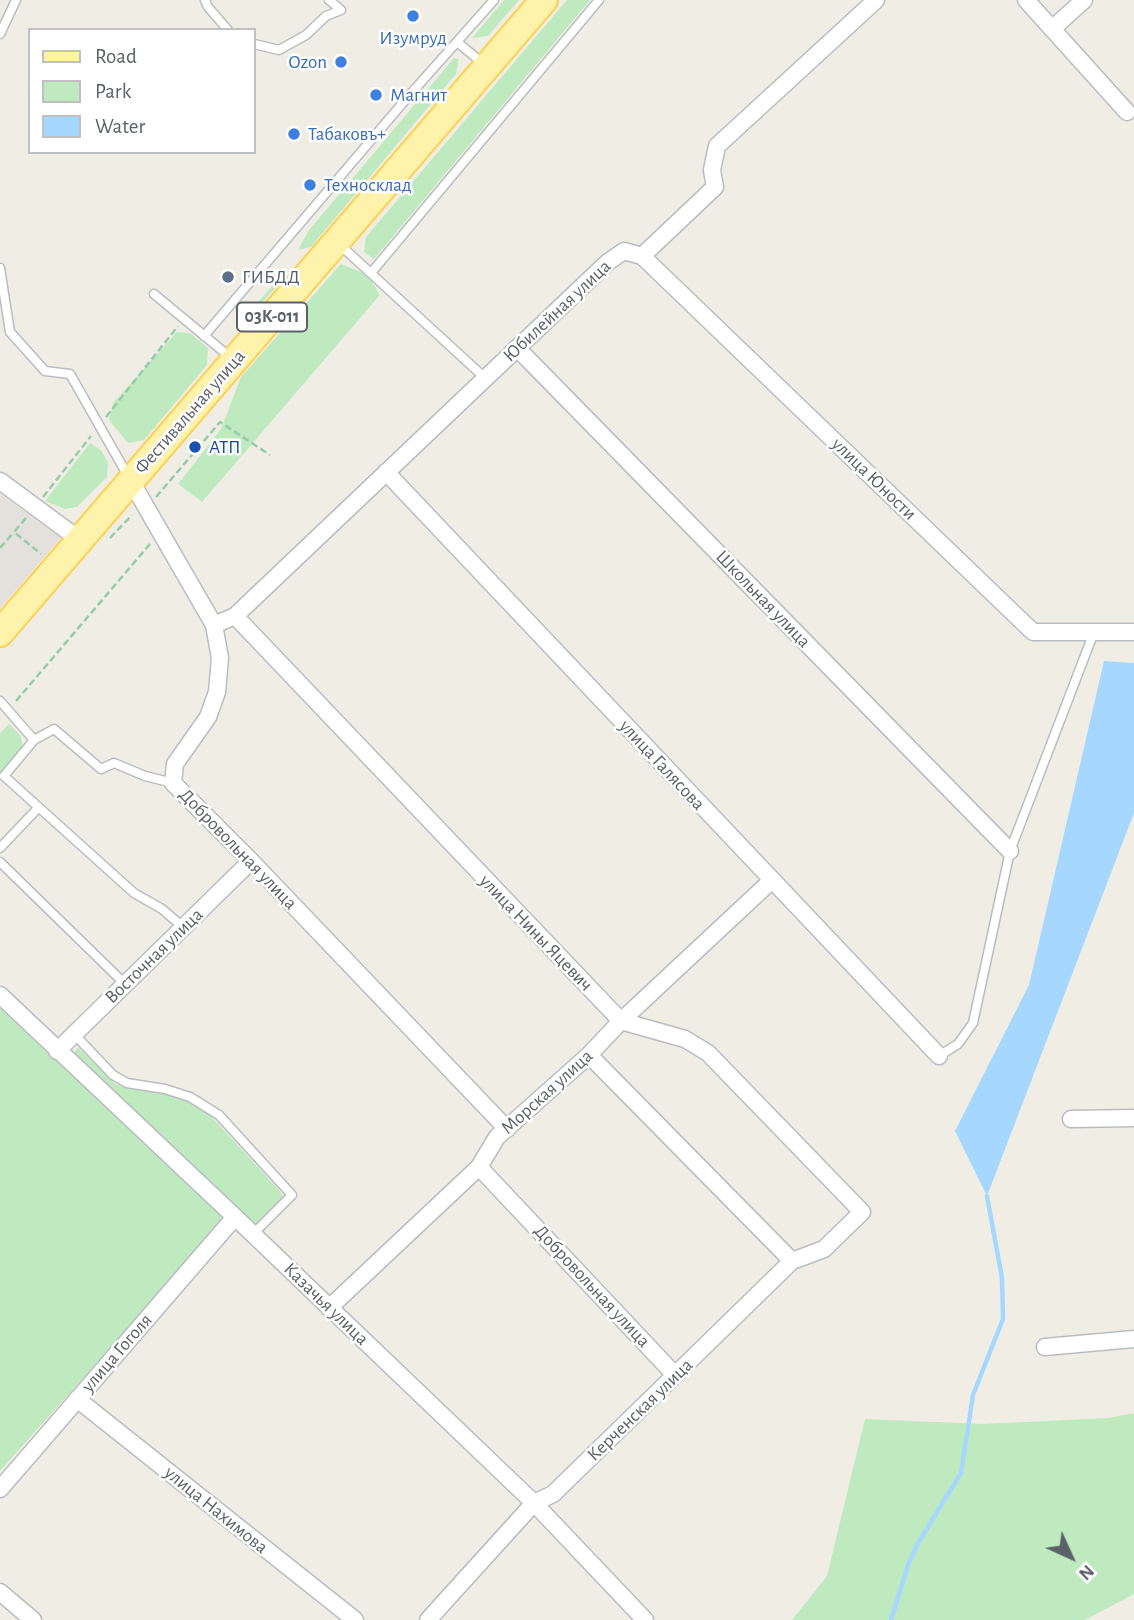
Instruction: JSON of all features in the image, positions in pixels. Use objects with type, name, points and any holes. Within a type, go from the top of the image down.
[{"type":"main road","name":"Фестивальная улица","points":[[0,633],[544,0]]},
{"type":"street","points":[[642,256],[715,187],[712,170],[717,146],[876,0]]},
{"type":"street","points":[[1026,0],[1127,112]]},
{"type":"street","points":[[1052,29],[1084,0]]},
{"type":"street","name":"Юбилейная улица","points":[[214,625],[235,616],[608,262],[624,251],[642,256]]},
{"type":"street","name":"улица Юности","points":[[642,256],[1033,632],[1134,632]]},
{"type":"street","name":"Школьная улица","points":[[517,348],[1010,851]]},
{"type":"street","name":"улица Галясова","points":[[386,472],[939,1056]]},
{"type":"street","points":[[0,481],[80,540]]},
{"type":"street","name":"Добровольная улица","points":[[131,481],[214,625],[220,658],[217,692],[208,717],[175,764],[173,783],[507,1129]]},
{"type":"street","name":"улица Нины Яцевич","points":[[235,616],[621,1021]]},
{"type":"street","name":"Восточная улица","points":[[57,1051],[250,861]]},
{"type":"street","name":"Морская улица","points":[[330,1308],[479,1167],[497,1137],[589,1055],[621,1021],[771,881]]},
{"type":"street","name":"Казачья улица","points":[[0,995],[534,1503],[645,1620]]},
{"type":"street","name":"Керченская улица","points":[[428,1620],[534,1503],[553,1494],[792,1261],[824,1249],[862,1212],[708,1053],[685,1039],[621,1021]]},
{"type":"street","points":[[589,1055],[792,1261]]},
{"type":"street","points":[[1071,1119],[1134,1118]]},
{"type":"street","name":"Добровольная улица","points":[[479,1167],[675,1375]]},
{"type":"street","name":"улица Гоголя","points":[[0,1489],[236,1217]]},
{"type":"street","points":[[1045,1347],[1134,1339]]},
{"type":"street","name":"улица Нахимова","points":[[77,1399],[355,1620]]},
{"type":"street","points":[[0,1592],[33,1620]]},
{"type":"lane","points":[[0,34],[16,0]]},
{"type":"lane","points":[[205,0],[226,28]]},
{"type":"lane","points":[[256,44],[279,50],[306,35],[326,16],[341,10],[330,0]]},
{"type":"lane","points":[[204,336],[494,0]]},
{"type":"lane","points":[[370,273],[599,0]]},
{"type":"lane","points":[[457,41],[487,67]]},
{"type":"lane","points":[[336,242],[485,378]]},
{"type":"lane","points":[[0,268],[10,332],[45,371],[70,374],[131,481]]},
{"type":"lane","points":[[154,294],[234,361]]},
{"type":"lane","points":[[939,1056],[958,1044],[973,1023],[1010,851],[1094,632]]},
{"type":"lane","points":[[0,701],[34,740]]},
{"type":"lane","points":[[173,783],[145,776],[114,763],[101,769],[54,729],[34,740],[4,776],[134,892],[162,909],[183,927]]},
{"type":"lane","points":[[0,848],[38,808]]},
{"type":"lane","points":[[0,862],[125,984]]},
{"type":"lane","points":[[74,1034],[113,1075],[127,1083],[166,1088],[190,1097],[219,1115],[292,1195],[253,1234]]},
{"type":"path","points":[[0,548],[14,532]]},
{"type":"path","points":[[8,710],[160,532]]},
{"type":"shaded area","points":[[0,494],[61,538],[0,609]]},
{"type":"green space","points":[[504,0],[519,0],[488,36],[472,38]]},
{"type":"green space","points":[[567,0],[590,0],[374,259],[364,252],[366,237]]},
{"type":"green space","points":[[454,58],[459,59],[456,74],[311,247],[298,250],[309,230]]},
{"type":"green space","points":[[341,264],[368,275],[380,295],[202,502],[178,484],[221,429],[241,377]]},
{"type":"green space","points":[[284,273],[283,279],[246,321],[236,326]]},
{"type":"green space","points":[[177,332],[190,333],[208,348],[207,365],[144,440],[128,443],[109,420],[113,403]]},
{"type":"green space","points":[[90,443],[101,450],[108,463],[107,477],[77,507],[65,509],[45,501]]},
{"type":"green space","points":[[9,724],[21,736],[23,750],[0,774],[0,733]]},
{"type":"green space","points":[[0,1005],[221,1214],[220,1225],[0,1471]]},
{"type":"green space","points":[[78,1047],[115,1084],[130,1089],[162,1091],[187,1100],[209,1114],[283,1197],[255,1224],[247,1222],[83,1068],[74,1053]]},
{"type":"green space","points":[[1134,1413],[1134,1594],[1085,1620],[792,1620],[827,1576],[865,1419],[983,1424],[1108,1418]]},
{"type":"water","points":[[1104,661],[1134,663],[1134,813],[987,1196],[955,1131],[1029,985]]},
{"type":"waterway","points":[[891,1620],[908,1565],[918,1543],[961,1473],[973,1395],[1003,1319],[1002,1278],[987,1196]]},
{"type":"place","name":"Изумруд","points":[[413,16]]},
{"type":"place","name":"Ozon","points":[[341,62]]},
{"type":"place","name":"Магнит","points":[[376,95]]},
{"type":"place","name":"Табаковъ+","points":[[294,134]]},
{"type":"place","name":"Техносклад","points":[[310,185]]},
{"type":"place","name":"ГИБДД","points":[[228,277]]},
{"type":"place","name":"АТП","points":[[195,447]]}]
